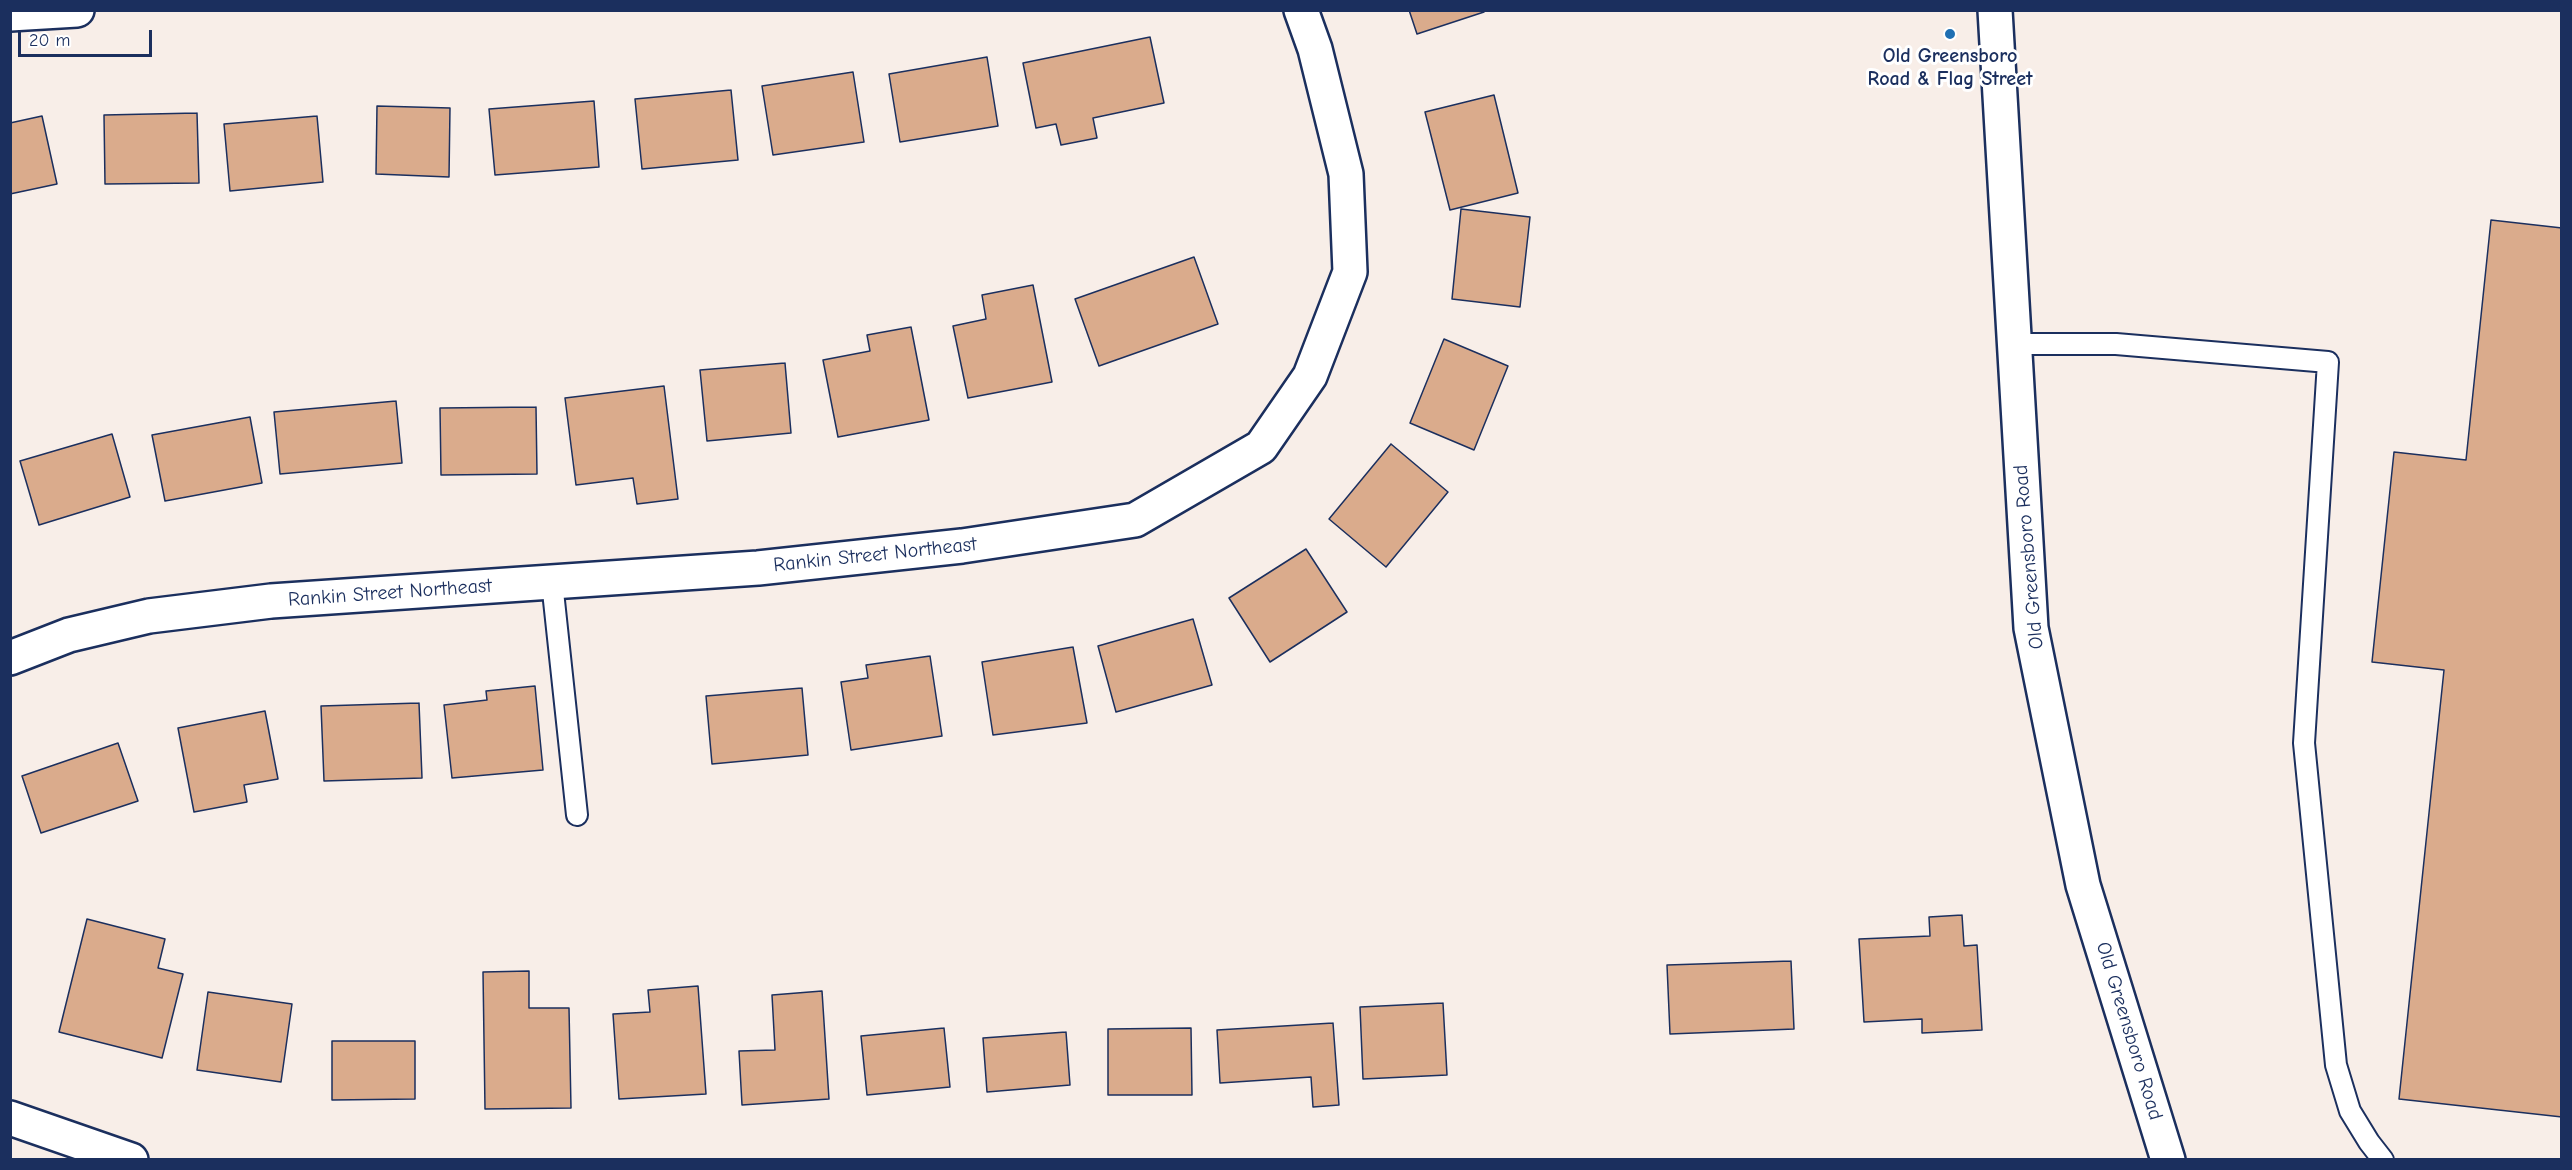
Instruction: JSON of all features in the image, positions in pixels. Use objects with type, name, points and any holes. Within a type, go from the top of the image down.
[{"type":"street","points":[[10,14],[77,10]]},
{"type":"street","name":"Rankin Street Northeast","points":[[10,658],[69,635],[149,616],[270,601],[758,568],[962,546],[1135,520],[1261,447],[1310,376],[1350,273],[1346,174],[1315,49],[1301,10]]},
{"type":"street","name":"Old Greensboro Road","points":[[1995,10],[2031,628],[2084,885],[2168,1160]]},
{"type":"street","points":[[10,1118],[131,1160]]},
{"type":"lane","points":[[2014,344],[2116,344],[2328,362],[2304,743],[2336,1065],[2350,1111],[2369,1142],[2384,1160]]},
{"type":"lane","points":[[552,582],[577,814]]},
{"type":"building","points":[[1409,10],[1483,10],[1484,12],[1417,34]]},
{"type":"building","points":[[1150,37],[1164,103],[1093,118],[1097,138],[1061,145],[1056,124],[1036,128],[1023,63]]},
{"type":"building","points":[[987,57],[998,126],[900,142],[889,74]]},
{"type":"building","points":[[853,72],[864,142],[773,155],[762,86]]},
{"type":"building","points":[[731,90],[738,160],[642,169],[635,99]]},
{"type":"building","points":[[1494,95],[1518,193],[1450,210],[1425,112]]},
{"type":"building","points":[[594,101],[599,167],[495,175],[489,109]]},
{"type":"building","points":[[377,106],[450,108],[449,177],[376,174]]},
{"type":"building","points":[[197,113],[199,183],[105,184],[104,115]]},
{"type":"building","points":[[42,116],[57,184],[10,194],[10,123]]},
{"type":"building","points":[[317,116],[323,182],[230,191],[224,124]]},
{"type":"building","points":[[1461,209],[1530,217],[1520,307],[1452,299]]},
{"type":"building","points":[[2491,220],[2562,228],[2562,1117],[2399,1099],[2444,670],[2372,662],[2394,452],[2466,460]]},
{"type":"building","points":[[1194,257],[1218,324],[1099,366],[1075,299]]},
{"type":"building","points":[[1033,285],[1052,382],[968,398],[953,326],[986,319],[982,295]]},
{"type":"building","points":[[911,327],[929,420],[838,437],[823,360],[870,351],[867,335]]},
{"type":"building","points":[[1444,339],[1508,366],[1474,450],[1410,423]]},
{"type":"building","points":[[785,363],[791,433],[707,441],[700,370]]},
{"type":"building","points":[[664,386],[678,499],[637,504],[633,478],[576,485],[565,398]]},
{"type":"building","points":[[396,401],[402,463],[280,474],[274,412]]},
{"type":"building","points":[[536,407],[537,474],[441,475],[440,408]]},
{"type":"building","points":[[250,417],[262,483],[165,501],[152,435]]},
{"type":"building","points":[[112,434],[130,497],[39,525],[20,461]]},
{"type":"building","points":[[1391,444],[1448,492],[1386,567],[1329,519]]},
{"type":"building","points":[[1306,549],[1347,612],[1270,662],[1229,598]]},
{"type":"building","points":[[1193,619],[1212,685],[1116,712],[1098,646]]},
{"type":"building","points":[[1073,647],[1087,723],[993,735],[982,662]]},
{"type":"building","points":[[930,656],[942,736],[851,750],[841,682],[868,678],[866,665]]},
{"type":"building","points":[[535,686],[543,770],[452,778],[444,705],[487,700],[486,691]]},
{"type":"building","points":[[802,688],[808,755],[712,764],[706,696]]},
{"type":"building","points":[[419,703],[422,778],[324,781],[321,706]]},
{"type":"building","points":[[265,711],[278,779],[244,785],[247,802],[194,812],[178,728]]},
{"type":"building","points":[[118,743],[138,801],[41,833],[22,776]]},
{"type":"building","points":[[1962,915],[1964,946],[1977,945],[1982,1030],[1922,1033],[1922,1019],[1864,1022],[1859,939],[1930,936],[1929,917]]},
{"type":"building","points":[[87,919],[165,939],[158,968],[183,974],[162,1058],[59,1032]]},
{"type":"building","points":[[1791,961],[1794,1029],[1670,1034],[1667,965]]},
{"type":"building","points":[[529,971],[529,1008],[569,1008],[571,1108],[485,1109],[483,972]]},
{"type":"building","points":[[698,986],[706,1094],[619,1099],[613,1014],[650,1012],[648,990]]},
{"type":"building","points":[[822,991],[829,1099],[742,1105],[739,1051],[775,1050],[772,995]]},
{"type":"building","points":[[208,992],[292,1004],[281,1082],[197,1070]]},
{"type":"building","points":[[1443,1003],[1447,1075],[1363,1079],[1360,1007]]},
{"type":"building","points":[[1333,1023],[1339,1105],[1313,1107],[1311,1077],[1220,1083],[1217,1030]]},
{"type":"building","points":[[944,1028],[950,1087],[867,1095],[861,1036]]},
{"type":"building","points":[[1191,1028],[1192,1095],[1108,1095],[1108,1029]]},
{"type":"building","points":[[1066,1032],[1070,1085],[987,1092],[983,1038]]},
{"type":"building","points":[[332,1041],[415,1041],[415,1099],[332,1100]]},
{"type":"place","name":"Old Greensboro Road & Flag Street","points":[[1950,34]]}]
